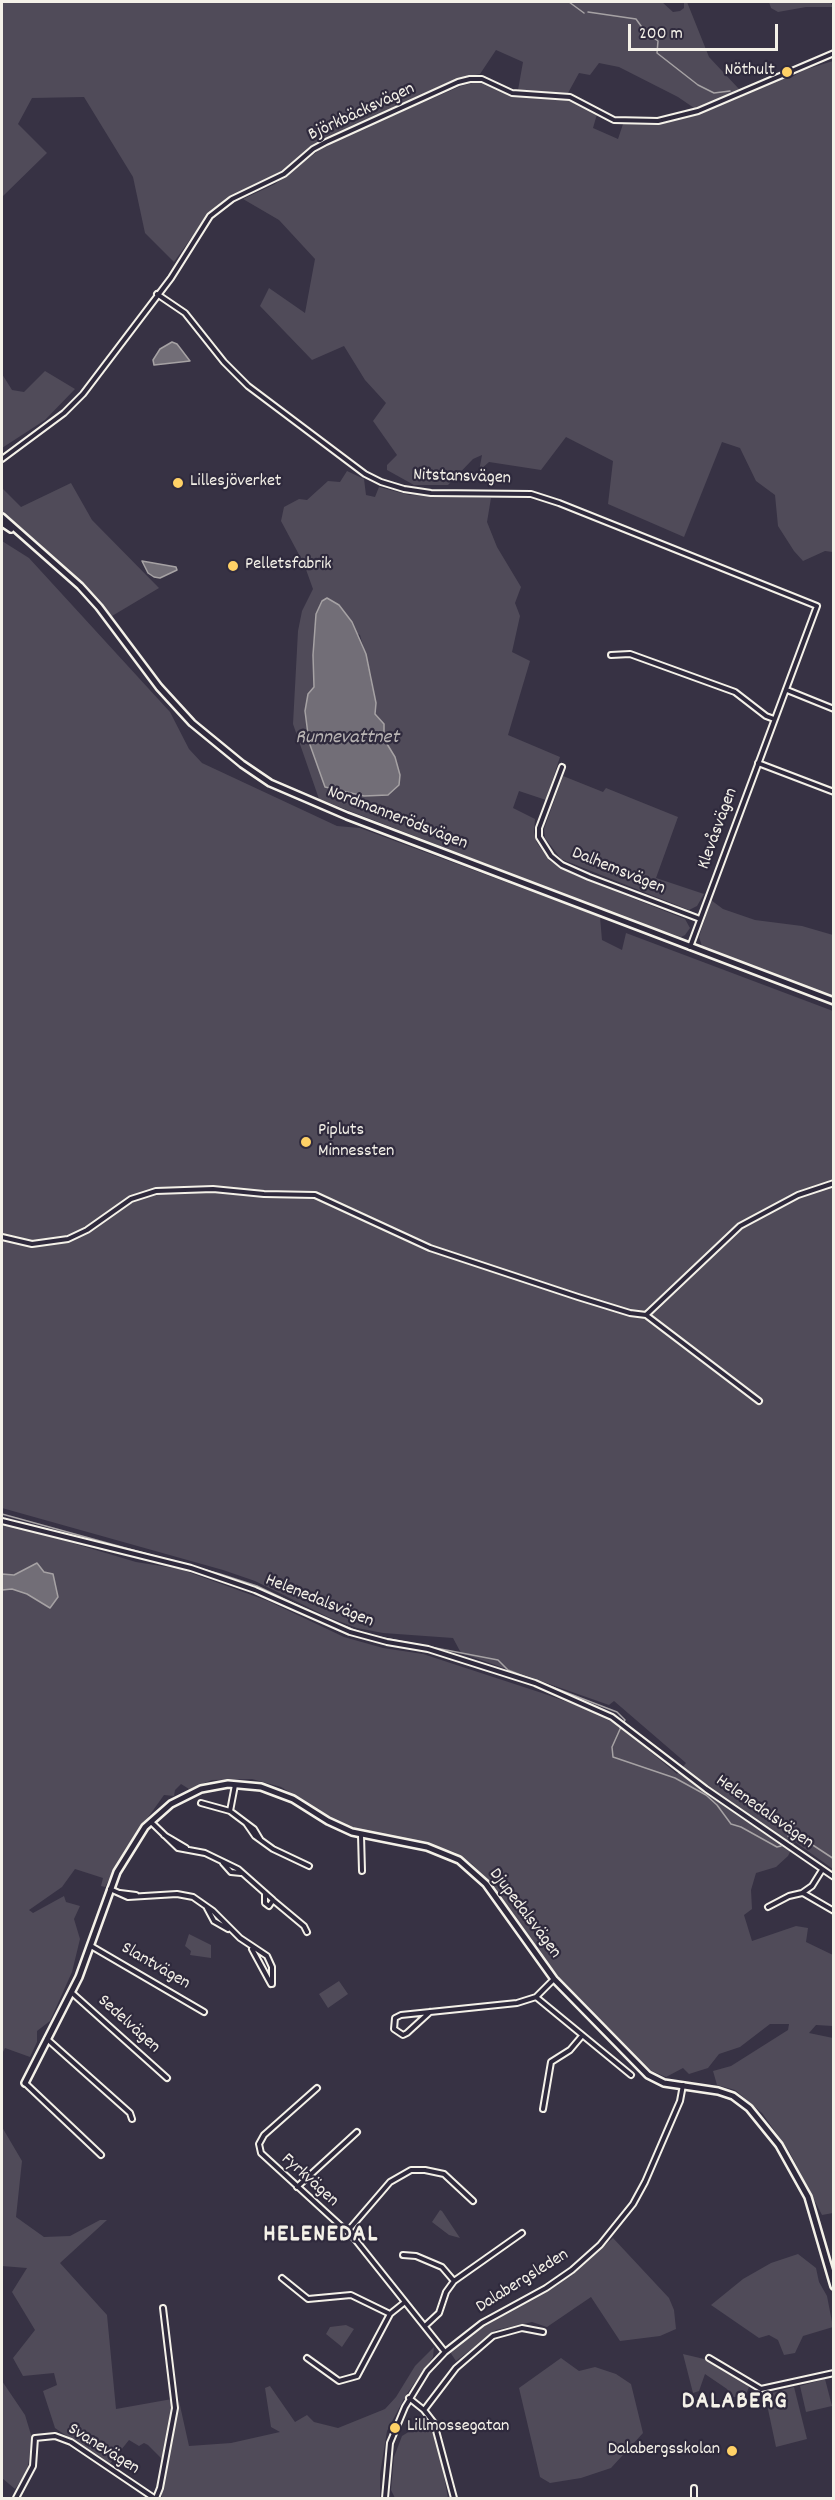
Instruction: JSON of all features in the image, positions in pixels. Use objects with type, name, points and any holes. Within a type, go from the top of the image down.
[{"type":"street","name":"Björkbäcksvägen","points":[[2,459],[64,413],[83,394],[171,278],[210,216],[232,199],[284,174],[312,149],[326,142],[458,82],[482,79],[512,93],[570,97],[614,120],[658,121],[698,111],[834,53]]},
{"type":"street","name":"Nitstansvägen","points":[[157,294],[185,313],[224,362],[248,386],[365,474],[381,482],[404,489],[431,493],[531,494],[559,503],[817,606]]},
{"type":"street","name":"Nordmannerödsvägen","points":[[2,517],[99,607],[159,687],[192,723],[242,764],[270,783],[337,812],[834,1001]]},
{"type":"street","name":"Nordmannerödsvägen","points":[[2,523],[30,542]]},
{"type":"street","name":"Klevåsvägen","points":[[690,948],[817,606]]},
{"type":"street","points":[[612,655],[630,654],[735,692],[766,716],[774,719]]},
{"type":"street","points":[[787,690],[834,709]]},
{"type":"street","points":[[758,763],[834,792]]},
{"type":"street","name":"Dalhemsvägen","points":[[562,767],[539,828],[539,837],[551,856],[562,865],[580,873],[700,919]]},
{"type":"street","points":[[646,1315],[672,1287],[711,1255],[740,1226],[798,1195],[834,1183]]},
{"type":"street","points":[[2,1237],[32,1244],[68,1239],[87,1230],[131,1200],[156,1191],[213,1189],[264,1194],[315,1195],[430,1248],[578,1297],[630,1313],[646,1315],[759,1401]]},
{"type":"street","name":"Helenedalsvägen","points":[[2,1521],[87,1543],[151,1556],[229,1580],[351,1632],[387,1642],[428,1649],[535,1683],[598,1710],[622,1725],[706,1789],[834,1877]]},
{"type":"street","points":[[230,1811],[235,1784]]},
{"type":"street","name":"Djupedalsvägen","points":[[25,2083],[71,1992],[91,1946],[110,1889],[126,1854],[150,1822],[171,1804],[186,1795],[209,1787],[235,1784],[272,1789],[328,1821],[361,1835],[427,1847],[449,1854],[471,1869],[486,1884],[554,1979],[648,2075],[664,2082],[733,2096],[762,2120],[795,2170],[808,2197],[834,2286]]},
{"type":"street","points":[[201,1803],[230,1811],[254,1828],[261,1839],[273,1849],[309,1866]]},
{"type":"street","points":[[150,1822],[164,1835],[188,1849],[222,1861],[245,1874],[308,1932]]},
{"type":"street","points":[[361,1835],[362,1870]]},
{"type":"street","points":[[768,1907],[789,1896],[802,1893],[812,1886],[822,1870]]},
{"type":"street","points":[[110,1889],[138,1896],[188,1895],[207,1908],[251,1947],[268,1958],[272,1967],[272,1984],[251,1947]]},
{"type":"street","points":[[265,1893],[267,1905],[272,1904],[273,1900]]},
{"type":"street","points":[[802,1893],[834,1911]]},
{"type":"street","name":"Slantvägen","points":[[91,1946],[204,2012]]},
{"type":"street","points":[[261,1963],[268,1958]]},
{"type":"street","points":[[430,2012],[403,2035],[394,2029],[395,2018],[430,2012],[517,2003],[536,1997],[554,1979]]},
{"type":"street","name":"Sedelvägen","points":[[71,1992],[167,2078]]},
{"type":"street","points":[[536,1997],[581,2037],[631,2075]]},
{"type":"street","points":[[543,2109],[551,2062],[570,2050],[581,2037]]},
{"type":"street","points":[[47,2038],[124,2107],[132,2119]]},
{"type":"street","points":[[25,2083],[101,2155]]},
{"type":"street","name":"Dalabergsleden","points":[[385,2499],[389,2447],[409,2398],[427,2372],[446,2352],[482,2323],[555,2282],[600,2245],[633,2204],[645,2182],[680,2101],[683,2085]]},
{"type":"street","name":"Fyrkvägen","points":[[317,2088],[264,2135],[259,2144],[263,2157],[347,2232],[446,2352]]},
{"type":"street","points":[[297,2187],[357,2132]]},
{"type":"street","points":[[347,2232],[390,2182],[411,2170],[426,2170],[444,2174],[473,2201]]},
{"type":"street","points":[[425,2326],[439,2313],[446,2292],[454,2281],[522,2233]]},
{"type":"street","points":[[403,2255],[416,2256],[442,2267],[454,2281]]},
{"type":"street","points":[[282,2278],[308,2299],[351,2295],[390,2314]]},
{"type":"street","points":[[308,2358],[339,2381],[357,2376],[390,2314],[405,2302]]},
{"type":"street","points":[[155,2499],[160,2488],[175,2408],[163,2308]]},
{"type":"street","points":[[424,2410],[456,2368],[493,2336],[522,2328],[543,2332]]},
{"type":"street","points":[[709,2358],[761,2389],[834,2373]]},
{"type":"street","points":[[409,2398],[424,2410],[437,2430],[454,2499]]},
{"type":"street","name":"Svanevägen","points":[[16,2499],[33,2466],[35,2438],[55,2436],[71,2442],[155,2499]]},
{"type":"street","points":[[694,2488],[694,2499]]},
{"type":"shaded area","points":[[2,2],[662,2],[673,12],[680,11],[684,8],[684,2],[687,2],[709,57],[739,89],[697,110],[678,97],[619,67],[599,63],[590,75],[579,73],[568,93],[524,91],[518,90],[523,62],[496,50],[480,74],[456,79],[325,138],[283,170],[240,192],[206,217],[174,262],[145,233],[133,177],[84,97],[32,98],[18,124],[47,153],[2,197]]},
{"type":"shaded area","points":[[769,2],[830,2],[833,7],[806,7],[778,12],[771,8]]},
{"type":"shaded area","points":[[833,61],[833,552],[825,551],[803,561],[778,526],[775,495],[756,481],[740,448],[722,442],[684,537],[608,504],[613,461],[566,437],[541,470],[489,462],[479,471],[482,455],[473,459],[448,485],[414,485],[387,470],[387,465],[397,455],[373,421],[386,403],[365,380],[344,346],[312,360],[260,306],[269,288],[305,313],[315,259],[279,220],[243,199],[275,184],[327,144],[461,86],[480,81],[513,96],[569,99],[597,114],[593,128],[618,139],[623,124],[664,123],[705,110],[774,79],[790,78],[804,70]]},
{"type":"shaded area","points":[[45,371],[75,389],[45,420],[2,448],[2,374],[12,390],[24,392]]},
{"type":"shaded area","points":[[347,471],[364,479],[366,495],[375,497],[379,487],[409,495],[491,498],[487,522],[497,547],[521,587],[515,603],[520,616],[512,652],[530,661],[508,735],[560,757],[546,800],[519,791],[513,808],[535,819],[534,832],[537,843],[550,861],[574,875],[685,919],[690,928],[685,935],[681,937],[634,921],[319,799],[293,724],[298,631],[302,611],[313,589],[304,564],[281,521],[284,507],[299,499],[307,500],[328,481],[340,482]],"holes":[[[316,614],[360,635],[371,674],[376,703],[375,714],[384,724],[384,739],[395,757],[309,742],[305,711],[308,694],[314,687],[313,655]]]},
{"type":"shaded area","points":[[71,483],[92,520],[159,588],[112,616],[40,544],[2,512],[2,488],[21,507]]},
{"type":"shaded area","points":[[2,541],[29,558],[170,712],[189,749],[202,763],[337,826],[360,828],[600,917],[602,940],[622,950],[626,933],[833,1011],[833,1869],[795,1842],[788,1856],[776,1867],[756,1873],[751,1890],[752,1909],[744,1915],[752,1941],[796,1926],[808,1928],[806,1942],[833,1955],[833,2026],[816,2025],[809,2033],[833,2038],[833,2213],[822,2215],[789,2151],[762,2113],[735,2090],[717,2085],[713,2071],[731,2066],[788,2030],[789,2024],[770,2024],[740,2047],[719,2054],[708,2068],[689,2074],[683,2068],[666,2077],[649,2070],[584,2009],[557,1977],[491,1884],[472,1864],[454,1852],[429,1844],[359,1830],[333,1819],[281,1787],[252,1779],[212,1780],[189,1789],[181,1784],[175,1790],[174,1796],[164,1795],[124,1851],[105,1887],[101,1886],[103,1878],[75,1869],[62,1887],[29,1910],[33,1913],[64,1896],[66,1902],[80,1906],[74,1919],[80,1939],[72,1972],[50,2021],[37,2031],[37,2042],[30,2057],[5,2048],[2,2054],[2,1590],[12,1589],[28,1594],[50,1608],[58,1597],[53,1574],[2,1574],[2,1525],[22,1528],[136,1562],[180,1569],[268,1601],[344,1637],[383,1648],[423,1654],[542,1693],[587,1709],[618,1725],[677,1774],[686,1763],[614,1701],[609,1705],[461,1653],[453,1638],[383,1633],[357,1628],[328,1617],[255,1581],[223,1570],[2,1508]]},
{"type":"shaded area","points":[[563,776],[603,792],[606,788],[678,817],[656,878],[704,894],[697,906],[689,910],[561,859],[545,838],[544,829]]},
{"type":"shaded area","points":[[711,900],[723,909],[755,920],[802,926],[833,935],[833,996],[702,946],[699,937]]},
{"type":"shaded area","points":[[189,1934],[211,1945],[211,1958],[190,1955],[191,1951],[185,1946]]},
{"type":"shaded area","points":[[339,1981],[348,1994],[328,2008],[319,1994]]},
{"type":"shaded area","points":[[2,2127],[22,2161],[16,2217],[44,2237],[70,2236],[100,2220],[107,2220],[60,2263],[107,2315],[116,2409],[172,2399],[174,2428],[179,2401],[189,2446],[231,2443],[280,2432],[271,2427],[265,2388],[270,2386],[295,2422],[307,2415],[314,2422],[338,2428],[385,2409],[396,2397],[415,2366],[434,2347],[433,2357],[406,2395],[387,2431],[380,2474],[380,2498],[162,2498],[162,2490],[158,2490],[162,2459],[148,2445],[144,2443],[139,2446],[129,2440],[109,2465],[55,2428],[43,2391],[57,2385],[54,2373],[23,2376],[13,2358],[35,2330],[12,2292],[27,2268],[2,2266]]},
{"type":"shaded area","points":[[440,2210],[460,2238],[449,2235],[432,2222]]},
{"type":"shaded area","points":[[613,2238],[669,2298],[674,2310],[676,2329],[660,2336],[620,2341],[591,2297],[547,2327],[532,2322],[496,2330],[456,2361],[450,2352],[485,2324],[547,2291],[575,2272]]},
{"type":"shaded area","points":[[798,2254],[816,2268],[819,2282],[827,2296],[833,2327],[803,2336],[795,2353],[784,2355],[778,2340],[769,2335],[759,2338],[711,2305],[743,2279],[771,2263]]},
{"type":"shaded area","points":[[346,2325],[354,2329],[342,2347],[326,2334],[330,2327]]},
{"type":"shaded area","points":[[683,2354],[704,2359],[743,2380],[749,2387],[745,2397],[732,2397],[727,2389],[705,2374],[699,2391],[693,2393]]},
{"type":"shaded area","points":[[561,2358],[579,2371],[595,2367],[616,2374],[631,2384],[643,2433],[611,2468],[581,2478],[550,2483],[540,2477],[519,2388]]},
{"type":"shaded area","points":[[825,2379],[832,2406],[806,2412],[800,2386]]},
{"type":"shaded area","points":[[2,2381],[25,2415],[32,2438],[27,2472],[15,2489],[2,2478]]},
{"type":"shaded area","points":[[794,2387],[807,2439],[776,2447],[765,2395]]},
{"type":"shaded area","points":[[428,2420],[438,2444],[448,2498],[395,2498],[391,2490],[394,2457],[402,2436]]},
{"type":"water","points":[[172,342],[177,344],[190,361],[154,365],[153,360],[160,349]]},
{"type":"water","points":[[142,561],[176,567],[177,570],[160,578],[154,577],[148,573]]},
{"type":"water","name":"Runnevattnet","points":[[327,598],[339,605],[352,622],[366,654],[376,703],[375,714],[384,724],[384,739],[395,757],[400,775],[399,785],[388,795],[364,796],[325,787],[309,742],[305,711],[308,694],[314,687],[313,655],[316,614],[322,601]]},
{"type":"water","points":[[37,1563],[44,1572],[53,1574],[58,1597],[50,1608],[27,1594],[12,1589],[2,1590],[2,1574],[14,1575]]},
{"type":"waterway","points":[[569,2],[584,13]]},
{"type":"waterway","points":[[588,12],[636,19],[646,33],[658,41],[657,53],[698,85],[714,93],[730,91]]},
{"type":"waterway","points":[[2,1514],[257,1586],[330,1621],[368,1635],[498,1660],[508,1670],[617,1712],[625,1720],[623,1723]]},
{"type":"waterway","points":[[621,1727],[612,1747],[613,1757],[675,1778],[706,1795],[717,1805],[731,1824],[777,1847],[781,1846]]},
{"type":"waterway","points":[[788,1836],[793,1832],[834,1859]]},
{"type":"place","name":"Nöthult","points":[[787,72]]},
{"type":"place","name":"Lillesjöverket","points":[[178,483]]},
{"type":"place","name":"Pelletsfabrik","points":[[233,566]]},
{"type":"place","name":"Pipluts Minnessten","points":[[306,1142]]},
{"type":"place","name":"Lillmossegatan","points":[[395,2428]]},
{"type":"place","name":"Dalabergsskolan","points":[[732,2451]]},
{"type":"district","name":"HELENEDAL","points":[[321,2237]]},
{"type":"district","name":"DALABERG","points":[[735,2404]]}]
